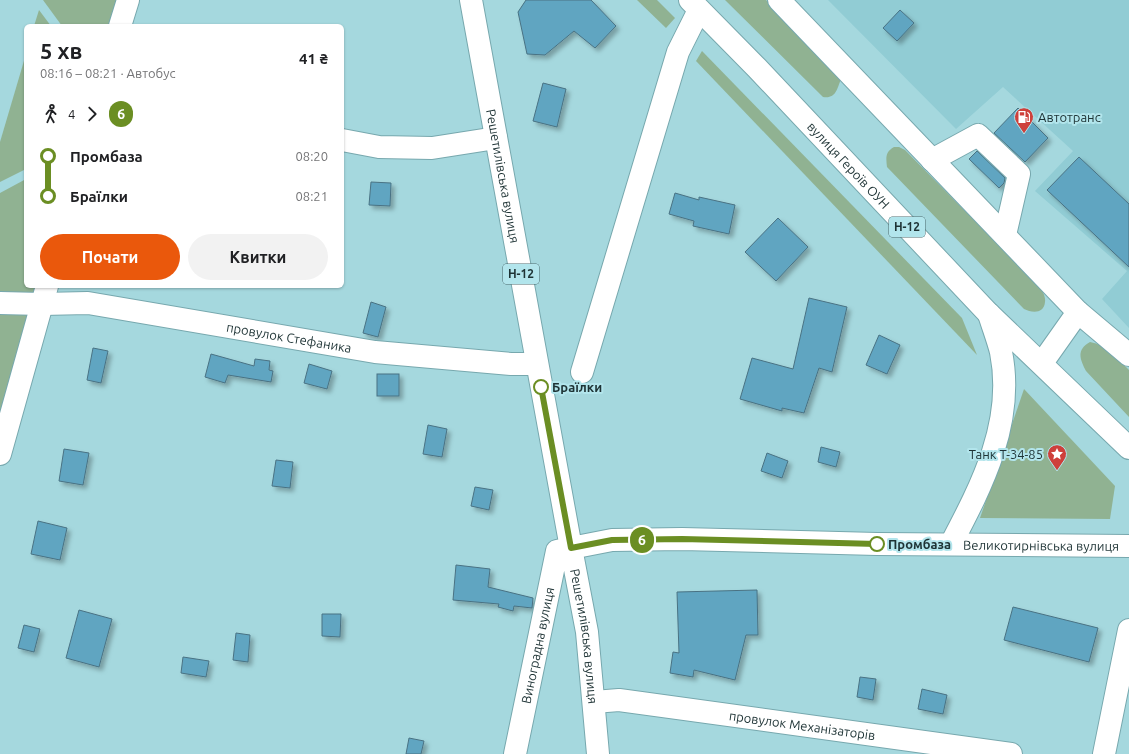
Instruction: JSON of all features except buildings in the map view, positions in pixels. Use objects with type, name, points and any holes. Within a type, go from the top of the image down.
[{"type":"main road","points":[[121,24],[128,0]]},
{"type":"main road","points":[[779,0],[1078,312],[1129,355]]},
{"type":"main road","name":"Решетилівська вулиця","points":[[475,4],[496,138],[587,632],[598,754]]},
{"type":"main road","points":[[582,372],[678,52],[694,5]]},
{"type":"main road","name":"вулиця Героїв ОУН","points":[[694,5],[757,68],[988,313],[1042,363],[1129,448]]},
{"type":"main road","points":[[932,160],[978,135],[1019,174],[1005,235]]},
{"type":"main road","points":[[344,140],[379,147],[432,148],[496,138]]},
{"type":"main road","points":[[0,454],[44,295]]},
{"type":"main road","name":"провулок Стефаника","points":[[0,303],[44,295],[374,352],[511,364],[537,364]]},
{"type":"main road","points":[[1042,363],[1078,312]]},
{"type":"main road","points":[[951,544],[984,478],[993,454],[1000,425],[1004,398],[1004,373],[1001,352],[988,313]]},
{"type":"main road","name":"Великотирнівська вулиця","points":[[571,548],[612,540],[682,539],[877,544],[1129,546]]},
{"type":"main road","name":"Виноградна вулиця","points":[[515,754],[557,550],[571,548]]},
{"type":"main road","points":[[1104,754],[1129,630]]},
{"type":"main road","name":"провулок Механізаторів","points":[[594,702],[619,700],[1011,754]]},
{"type":"shaded area","points":[[828,0],[1129,0],[1129,328],[1102,299],[1127,271],[1035,191],[1073,151],[1003,87],[956,129]]},
{"type":"green space","points":[[43,0],[118,0],[112,24],[61,24]]},
{"type":"green space","points":[[637,0],[657,0],[675,18],[666,28]]},
{"type":"green space","points":[[725,0],[766,0],[824,59],[841,79],[837,90],[833,95],[823,97]]},
{"type":"green space","points":[[39,10],[50,24],[35,24]]},
{"type":"green space","points":[[702,51],[962,318],[977,355],[696,61]]},
{"type":"green space","points":[[24,61],[24,170],[0,182],[0,142]]},
{"type":"green space","points":[[894,147],[899,147],[905,150],[1037,284],[1045,297],[1044,306],[1040,311],[1034,312],[1024,309],[887,167],[886,158],[889,151]]},
{"type":"green space","points":[[24,180],[24,288],[38,288],[35,299],[0,298],[0,193]]},
{"type":"green space","points":[[0,312],[31,314],[0,425]]},
{"type":"green space","points":[[1090,342],[1107,349],[1129,370],[1129,417],[1086,371],[1080,355],[1083,348]]},
{"type":"green space","points":[[1024,389],[1115,486],[1110,519],[980,518]]},
{"type":"bus line","name":"6","points":[[541,387],[571,548],[612,540],[682,539],[877,544]]},
{"type":"place","name":"Автотранс","points":[[1024,134]]},
{"type":"place","name":"Браїлки","points":[[541,387]]},
{"type":"place","name":"Танк Т-34-85","points":[[1057,471]]},
{"type":"place","name":"Промбаза","points":[[877,544]]}]
